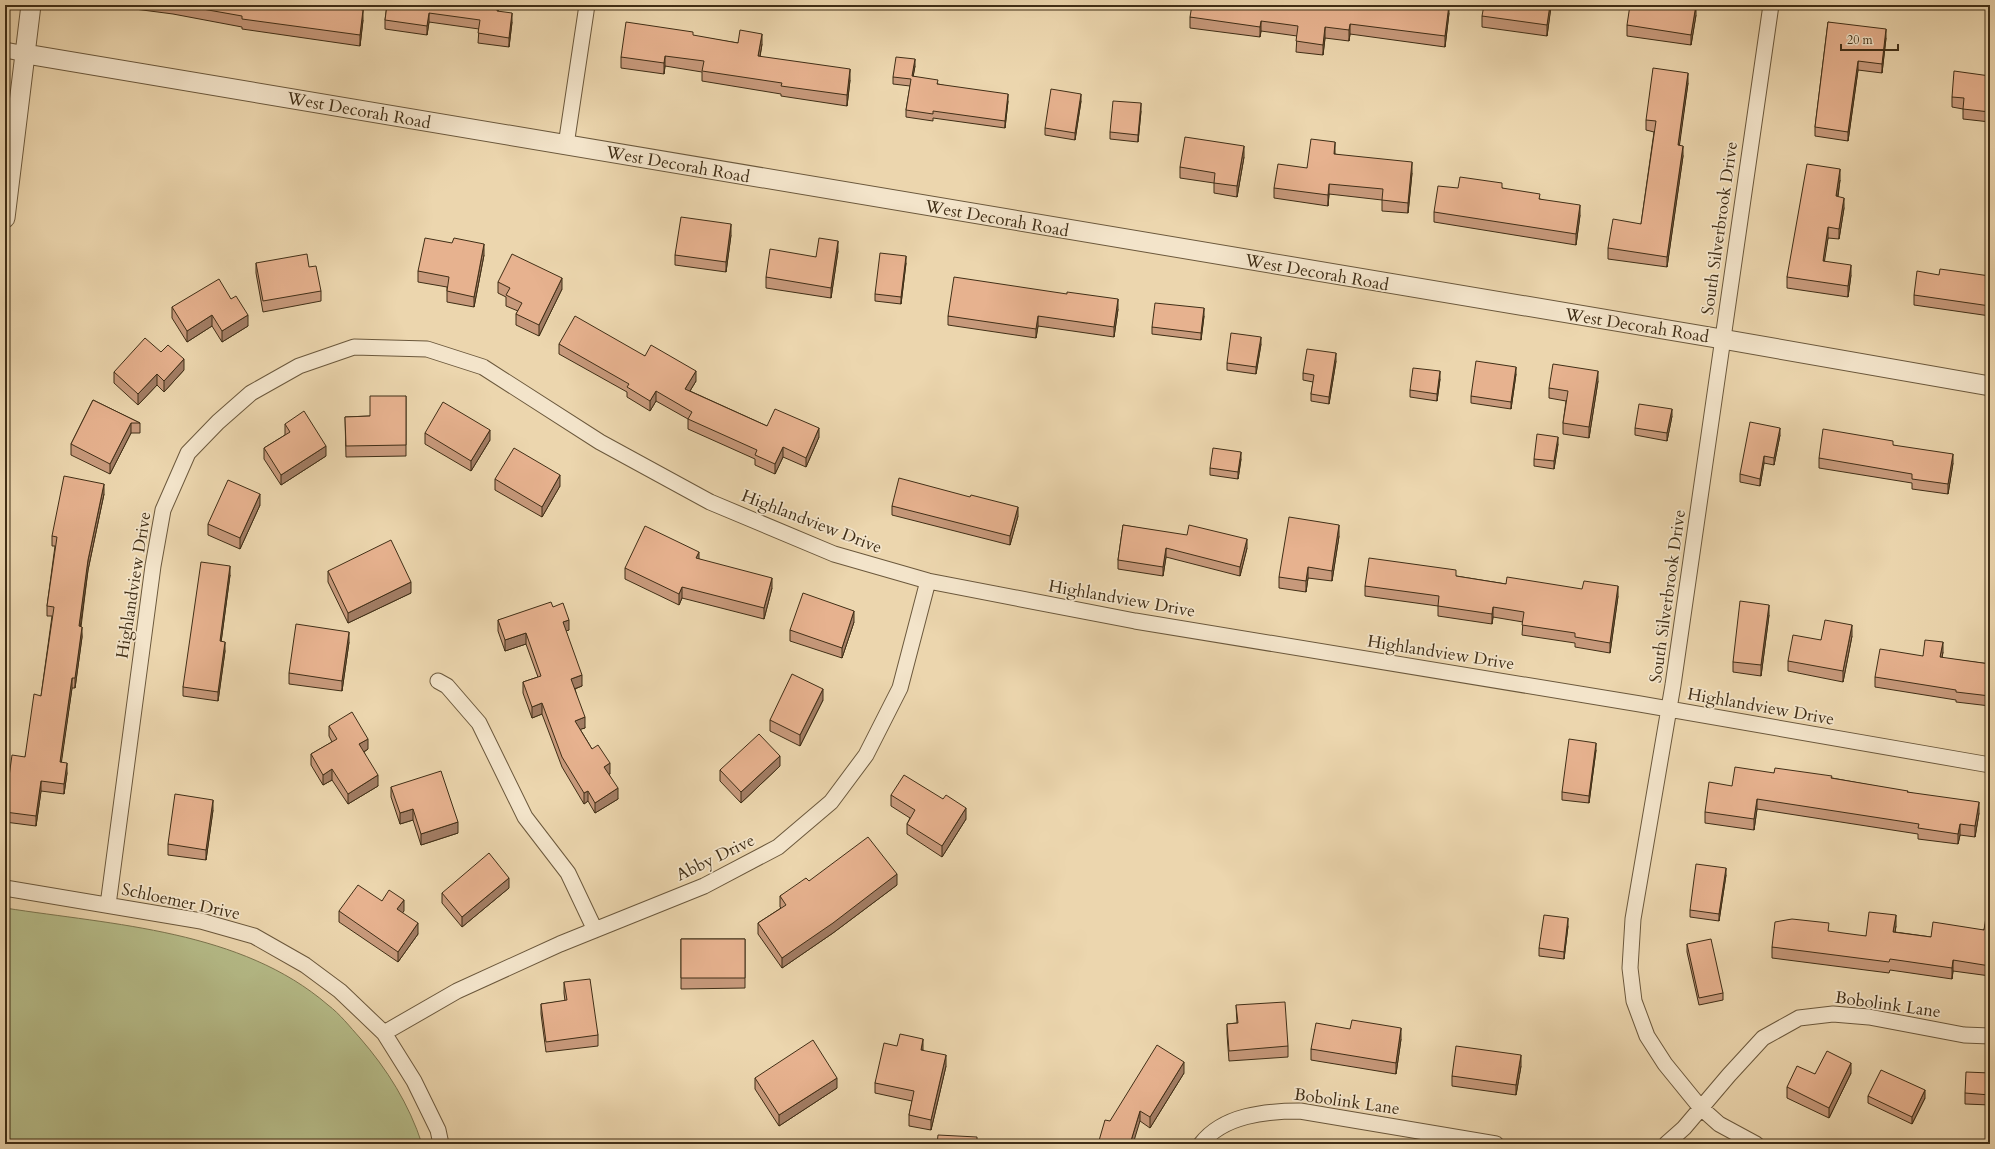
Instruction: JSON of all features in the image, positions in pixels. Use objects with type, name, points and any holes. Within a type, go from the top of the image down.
[{"type":"street","points":[[5,218],[31,5]]},
{"type":"street","points":[[566,145],[587,5]]},
{"type":"street","name":"South Silverbrook Drive","points":[[1756,1144],[1719,1124],[1700,1107],[1665,1064],[1647,1036],[1634,1001],[1630,968],[1633,919],[1669,709],[1771,5]]},
{"type":"street","name":"West Decorah Road","points":[[5,50],[1722,339],[1990,386]]},
{"type":"street","name":"Highlandview Drive","points":[[108,905],[153,566],[163,510],[188,454],[218,422],[251,393],[299,366],[354,347],[427,349],[482,367],[600,442],[710,502],[834,554],[928,581],[1134,620],[1669,709],[1990,765]]},
{"type":"street","name":"Abby Drive","points":[[384,1034],[458,991],[560,944],[704,886],[778,847],[830,802],[866,755],[900,688],[928,581]]},
{"type":"street","points":[[438,681],[447,686],[479,722],[525,817],[568,873],[595,930]]},
{"type":"street","name":"Schloemer Drive","points":[[5,888],[201,920],[254,936],[305,965],[340,991],[384,1034],[414,1081],[438,1130],[441,1144]]},
{"type":"street","name":"Bobolink Lane","points":[[1666,1144],[1684,1128],[1700,1107],[1763,1038],[1799,1018],[1833,1014],[1869,1017],[1964,1035],[1990,1036]]},
{"type":"street","name":"Bobolink Lane","points":[[1201,1144],[1224,1125],[1249,1116],[1274,1111],[1300,1111],[1496,1144]]},
{"type":"green space","points":[[5,908],[132,926],[175,935],[216,946],[256,961],[294,980],[337,1012],[370,1050],[404,1101],[422,1144],[5,1144]]},
{"type":"building","points":[[180,5],[348,5],[348,7],[363,10],[360,35],[242,19],[242,16]]},
{"type":"building","points":[[387,5],[498,5],[497,11],[512,13],[509,38],[478,33],[480,20],[429,13],[427,26],[385,20]]},
{"type":"building","points":[[1192,5],[1449,5],[1445,36],[1350,24],[1349,30],[1325,27],[1323,45],[1296,41],[1298,26],[1261,21],[1260,27],[1190,17]]},
{"type":"building","points":[[1484,5],[1550,5],[1547,25],[1482,16]]},
{"type":"building","points":[[1630,5],[1696,5],[1691,35],[1627,25]]},
{"type":"building","points":[[626,22],[693,32],[693,35],[738,43],[740,30],[762,34],[758,56],[850,69],[847,95],[781,86],[782,83],[702,71],[704,61],[665,56],[664,63],[621,57]]},
{"type":"building","points":[[1828,22],[1886,29],[1882,64],[1858,61],[1848,132],[1815,127]]},
{"type":"building","points":[[896,57],[915,59],[912,76],[938,80],[937,84],[1008,94],[1005,121],[933,111],[933,114],[906,110],[911,79],[893,77]]},
{"type":"building","points":[[1653,68],[1688,73],[1678,145],[1683,146],[1667,257],[1608,248],[1613,219],[1641,224],[1656,121],[1646,120]]},
{"type":"building","points":[[1954,71],[1990,76],[1990,112],[1963,109],[1964,98],[1952,97]]},
{"type":"building","points":[[1051,89],[1081,94],[1075,133],[1045,128]]},
{"type":"building","points":[[1113,101],[1141,103],[1138,135],[1110,132]]},
{"type":"building","points":[[1185,137],[1244,146],[1237,186],[1214,183],[1215,173],[1180,167]]},
{"type":"building","points":[[1311,139],[1335,142],[1334,154],[1412,162],[1408,203],[1382,200],[1383,189],[1329,184],[1328,195],[1274,188],[1278,164],[1307,168]]},
{"type":"building","points":[[1807,164],[1840,169],[1836,196],[1844,198],[1839,229],[1828,227],[1823,261],[1851,265],[1848,286],[1787,277]]},
{"type":"building","points":[[1460,177],[1502,183],[1502,188],[1540,194],[1539,199],[1580,205],[1576,234],[1434,212],[1438,186],[1458,188]]},
{"type":"building","points":[[681,217],[731,224],[726,262],[675,255]]},
{"type":"building","points":[[425,238],[452,243],[454,238],[484,244],[474,297],[447,291],[449,277],[418,271]]},
{"type":"building","points":[[819,238],[838,241],[831,288],[766,277],[770,249],[816,257]]},
{"type":"building","points":[[880,253],[906,256],[901,297],[875,294]]},
{"type":"building","points":[[307,254],[309,267],[316,266],[321,291],[263,301],[256,263]]},
{"type":"building","points":[[512,254],[562,278],[539,325],[516,314],[522,303],[506,295],[510,288],[498,282]]},
{"type":"building","points":[[1940,269],[1990,276],[1990,306],[1914,295],[1917,271],[1939,275]]},
{"type":"building","points":[[954,277],[1067,294],[1067,292],[1118,299],[1114,327],[1038,316],[1036,329],[948,316]]},
{"type":"building","points":[[219,279],[231,299],[236,296],[248,315],[222,331],[212,315],[187,331],[172,307]]},
{"type":"building","points":[[1155,303],[1204,308],[1201,333],[1152,327]]},
{"type":"building","points":[[575,316],[645,356],[651,345],[696,371],[685,389],[767,426],[775,409],[819,428],[806,458],[783,447],[775,464],[755,455],[757,450],[688,419],[692,412],[656,391],[650,401],[627,387],[629,384],[559,344]]},
{"type":"building","points":[[1231,333],[1261,337],[1256,367],[1227,363]]},
{"type":"building","points":[[145,338],[161,352],[168,345],[184,359],[164,381],[157,374],[138,394],[114,372]]},
{"type":"building","points":[[1307,349],[1336,353],[1329,397],[1311,394],[1314,375],[1303,373]]},
{"type":"building","points":[[1476,361],[1516,367],[1511,402],[1471,396]]},
{"type":"building","points":[[1553,364],[1598,371],[1589,427],[1563,423],[1568,391],[1549,388]]},
{"type":"building","points":[[1413,368],[1440,371],[1437,394],[1410,390]]},
{"type":"building","points":[[370,396],[406,396],[406,445],[346,446],[345,417],[370,416]]},
{"type":"building","points":[[93,400],[140,423],[131,423],[110,464],[71,444]]},
{"type":"building","points":[[443,402],[490,430],[471,461],[425,433]]},
{"type":"building","points":[[1639,404],[1672,409],[1667,433],[1635,428]]},
{"type":"building","points":[[304,411],[326,446],[281,475],[264,448],[290,432],[285,424]]},
{"type":"building","points":[[1750,422],[1780,428],[1774,458],[1764,456],[1760,479],[1740,474]]},
{"type":"building","points":[[1823,429],[1893,441],[1893,445],[1953,454],[1948,484],[1912,479],[1912,474],[1819,458]]},
{"type":"building","points":[[1537,434],[1558,437],[1554,461],[1534,459]]},
{"type":"building","points":[[514,448],[560,475],[542,507],[495,479]]},
{"type":"building","points":[[1213,448],[1241,452],[1238,472],[1210,468]]},
{"type":"building","points":[[64,476],[104,484],[88,560],[79,626],[82,627],[75,678],[72,678],[60,762],[67,763],[64,784],[41,781],[36,816],[5,812],[5,806],[12,755],[25,757],[34,694],[41,696],[54,607],[47,606],[57,537],[52,536]]},
{"type":"building","points":[[899,478],[970,497],[971,495],[1018,507],[1010,536],[892,506]]},
{"type":"building","points":[[228,480],[260,494],[240,538],[208,524]]},
{"type":"building","points":[[1289,517],[1339,525],[1332,571],[1308,567],[1306,581],[1279,577]]},
{"type":"building","points":[[1123,525],[1187,535],[1189,525],[1247,539],[1240,567],[1166,548],[1163,567],[1118,560]]},
{"type":"building","points":[[645,526],[699,552],[696,558],[772,578],[764,608],[682,587],[679,594],[625,568]]},
{"type":"building","points":[[391,540],[411,582],[348,613],[328,571]]},
{"type":"building","points":[[1369,558],[1456,570],[1456,576],[1506,584],[1507,577],[1582,589],[1584,581],[1618,586],[1610,643],[1575,637],[1575,633],[1522,625],[1524,612],[1493,607],[1492,614],[1438,606],[1439,596],[1365,586]]},
{"type":"building","points":[[201,562],[230,566],[220,641],[225,642],[218,692],[183,687]]},
{"type":"building","points":[[803,593],[854,611],[842,648],[790,630]]},
{"type":"building","points":[[1740,601],[1769,605],[1761,665],[1733,662]]},
{"type":"building","points":[[551,602],[553,607],[563,603],[569,620],[563,622],[582,675],[571,679],[585,717],[575,721],[592,749],[598,745],[610,763],[604,767],[618,788],[595,803],[588,791],[584,793],[562,757],[542,703],[532,707],[523,682],[541,676],[526,633],[505,640],[498,620]]},
{"type":"building","points":[[1825,620],[1852,625],[1843,671],[1788,661],[1793,635],[1821,640]]},
{"type":"building","points":[[296,624],[349,632],[342,681],[289,673]]},
{"type":"building","points":[[1925,640],[1943,642],[1940,657],[1990,664],[1990,696],[1956,692],[1956,690],[1875,677],[1880,649],[1923,656]]},
{"type":"building","points":[[792,674],[823,689],[800,735],[770,720]]},
{"type":"building","points":[[352,712],[368,739],[359,744],[378,775],[348,794],[332,769],[323,775],[311,754],[337,739],[329,726]]},
{"type":"building","points":[[759,734],[780,756],[741,792],[720,770]]},
{"type":"building","points":[[1569,739],[1596,743],[1589,796],[1562,792]]},
{"type":"building","points":[[1735,767],[1774,773],[1775,768],[1832,776],[1831,778],[1908,791],[1907,792],[1979,802],[1975,826],[1960,824],[1958,834],[1918,828],[1919,824],[1757,799],[1754,819],[1705,812],[1709,782],[1732,786]]},
{"type":"building","points":[[441,771],[458,822],[421,834],[413,809],[400,813],[391,787]]},
{"type":"building","points":[[904,775],[943,799],[946,795],[966,808],[942,846],[907,824],[915,810],[891,795]]},
{"type":"building","points":[[175,794],[213,800],[206,850],[168,844]]},
{"type":"building","points":[[868,837],[897,874],[833,923],[782,958],[758,923],[786,905],[780,896],[806,878],[809,881]]},
{"type":"building","points":[[489,853],[509,878],[462,917],[442,893]]},
{"type":"building","points":[[1696,864],[1726,868],[1719,914],[1690,910]]},
{"type":"building","points":[[358,885],[382,901],[389,890],[404,900],[397,909],[418,923],[398,952],[339,911]]},
{"type":"building","points":[[1988,904],[1990,904],[1990,966],[1953,960],[1952,968],[1890,959],[1889,962],[1772,947],[1775,922],[1792,919],[1829,923],[1828,931],[1866,936],[1869,912],[1896,915],[1893,932],[1931,937],[1933,922],[1984,930]]},
{"type":"building","points":[[1544,915],[1568,918],[1564,952],[1539,948]]},
{"type":"building","points":[[681,939],[745,939],[745,978],[681,978]]},
{"type":"building","points":[[1711,939],[1723,993],[1699,998],[1687,944]]},
{"type":"building","points":[[590,979],[598,1035],[546,1042],[541,1004],[567,1000],[564,982]]},
{"type":"building","points":[[1285,1002],[1288,1046],[1229,1051],[1227,1024],[1238,1023],[1236,1005]]},
{"type":"building","points":[[1352,1020],[1401,1028],[1396,1063],[1311,1049],[1316,1023],[1350,1029]]},
{"type":"building","points":[[900,1034],[923,1039],[921,1050],[946,1055],[931,1120],[909,1115],[914,1091],[875,1083],[884,1043],[897,1046]]},
{"type":"building","points":[[813,1040],[837,1078],[779,1115],[755,1078]]},
{"type":"building","points":[[1157,1045],[1184,1062],[1150,1117],[1140,1111],[1130,1144],[1098,1144],[1105,1120],[1110,1121]]},
{"type":"building","points":[[1456,1046],[1521,1055],[1516,1085],[1452,1076]]},
{"type":"building","points":[[1827,1051],[1851,1063],[1829,1108],[1787,1087],[1797,1066],[1815,1074]]},
{"type":"building","points":[[1881,1070],[1925,1090],[1912,1117],[1868,1096]]},
{"type":"building","points":[[1966,1072],[1990,1073],[1990,1095],[1965,1093]]},
{"type":"building","points":[[938,1135],[977,1137],[977,1144],[937,1144]]}]
